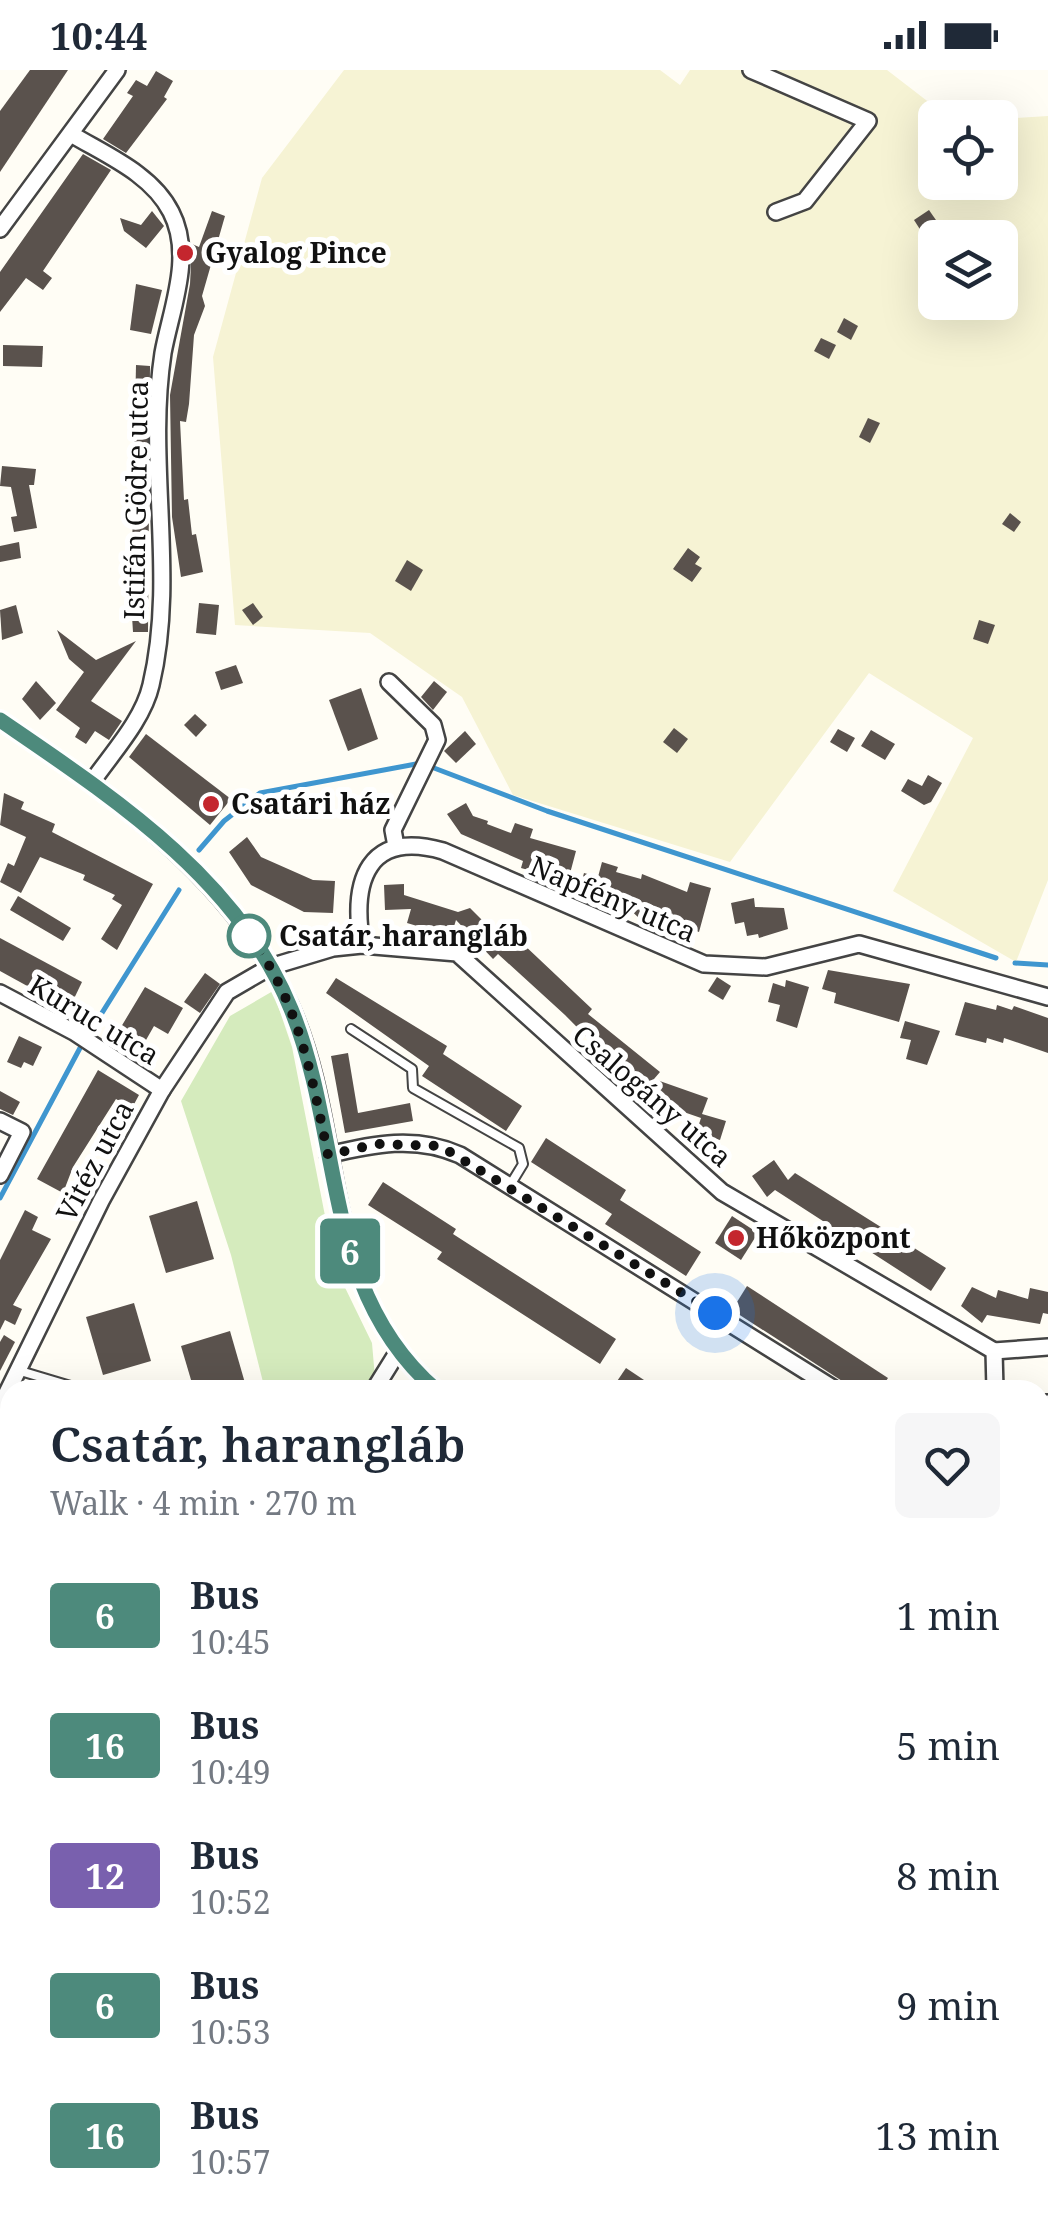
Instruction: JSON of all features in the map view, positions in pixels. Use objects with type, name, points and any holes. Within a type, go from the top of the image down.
[{"type":"street","points":[[0,229],[117,70]]},
{"type":"street","points":[[751,70],[868,122],[805,202],[776,212]]},
{"type":"street","name":"Istifán Gödre utca","points":[[71,134],[148,182],[173,214],[180,244],[178,291],[163,354],[159,408],[157,469],[164,581],[157,657],[143,705],[92,782]]},
{"type":"street","points":[[362,945],[360,887],[369,865],[396,846],[394,830],[437,740],[433,725],[389,682]]},
{"type":"street","points":[[0,720],[92,782],[206,881],[270,967],[307,1054],[354,1264],[397,1353],[425,1380]]},
{"type":"street","name":"Napfény utca","points":[[396,846],[413,843],[443,851],[704,964],[766,967],[859,944],[1048,997]]},
{"type":"street","name":"Csalogány utca","points":[[270,967],[333,948],[362,945],[457,953],[722,1192],[994,1351]]},
{"type":"street","name":"Vitéz utca","points":[[12,1380],[162,1090],[227,992],[270,967]]},
{"type":"street","name":"Kuruc utca","points":[[0,993],[74,1032],[162,1090]]},
{"type":"street","points":[[0,1121],[22,1132],[0,1175]]},
{"type":"street","points":[[328,1155],[377,1144],[420,1142],[460,1155],[820,1380]]},
{"type":"street","points":[[995,1380],[994,1351],[1048,1347]]},
{"type":"street","points":[[380,1380],[397,1353]]},
{"type":"lane","points":[[352,1030],[412,1069],[413,1088],[519,1148],[523,1164],[509,1188]]},
{"type":"lane","points":[[17,1370],[50,1380]]},
{"type":"shaded area","points":[[344,70],[660,70],[680,85],[690,70],[887,70],[926,100],[918,100],[918,200],[1018,200],[1018,118],[1048,116],[1048,880],[1016,962],[893,891],[973,738],[869,673],[730,862],[513,795],[462,697],[370,633],[235,625],[213,357],[262,178]]},
{"type":"green space","points":[[273,991],[292,1047],[335,1267],[372,1343],[373,1380],[262,1380],[231,1255],[181,1101],[230,1016]]},
{"type":"building","points":[[30,70],[68,70],[0,172],[0,111]]},
{"type":"building","points":[[156,71],[173,81],[164,97],[167,99],[126,153],[103,139],[133,96],[127,93],[136,80],[147,86]]},
{"type":"building","points":[[83,154],[111,170],[43,271],[52,278],[43,290],[26,278],[0,312],[0,272]]},
{"type":"building","points":[[929,210],[936,220],[918,220],[918,226],[914,220]]},
{"type":"building","points":[[152,211],[164,226],[146,248],[124,231],[120,218],[141,225]]},
{"type":"building","points":[[212,211],[225,216],[202,296],[205,306],[194,335],[186,422],[180,421],[184,500],[188,499],[192,535],[196,534],[203,572],[181,577],[172,517],[170,395],[190,284],[192,244],[199,247]]},
{"type":"building","points":[[136,284],[162,290],[151,334],[130,330]]},
{"type":"building","points":[[844,318],[858,326],[851,340],[837,332]]},
{"type":"building","points":[[821,338],[836,345],[829,359],[814,351]]},
{"type":"building","points":[[3,345],[43,346],[42,367],[3,366]]},
{"type":"building","points":[[136,365],[150,366],[148,632],[133,632],[131,600]]},
{"type":"building","points":[[868,418],[880,423],[870,443],[859,437]]},
{"type":"building","points":[[2,466],[36,469],[34,485],[29,485],[37,528],[14,532],[11,517],[17,516],[11,487],[0,486]]},
{"type":"building","points":[[1010,513],[1021,522],[1014,532],[1002,524]]},
{"type":"building","points":[[19,542],[21,558],[0,562],[0,546]]},
{"type":"building","points":[[688,548],[700,557],[695,564],[702,568],[692,582],[673,569]]},
{"type":"building","points":[[407,560],[423,570],[411,591],[395,581]]},
{"type":"building","points":[[199,603],[219,605],[216,635],[196,633]]},
{"type":"building","points":[[253,603],[263,617],[253,625],[242,610]]},
{"type":"building","points":[[16,605],[23,633],[2,640],[0,610]]},
{"type":"building","points":[[979,620],[995,625],[988,644],[973,639]]},
{"type":"building","points":[[57,630],[96,660],[136,641],[91,701],[122,721],[109,740],[95,731],[86,744],[75,737],[80,728],[56,710],[84,672],[69,659]]},
{"type":"building","points":[[236,665],[243,683],[221,690],[215,672]]},
{"type":"building","points":[[36,681],[56,703],[40,720],[22,699]]},
{"type":"building","points":[[434,681],[447,692],[433,710],[421,697]]},
{"type":"building","points":[[361,688],[378,739],[348,751],[329,700]]},
{"type":"building","points":[[195,714],[207,725],[196,737],[184,725]]},
{"type":"building","points":[[674,728],[688,739],[677,753],[663,742]]},
{"type":"building","points":[[838,729],[855,738],[847,752],[830,742]]},
{"type":"building","points":[[871,730],[895,744],[885,760],[861,746]]},
{"type":"building","points":[[465,731],[476,744],[456,763],[444,751]]},
{"type":"building","points":[[146,734],[231,799],[210,825],[129,757]]},
{"type":"building","points":[[928,775],[942,783],[931,802],[924,805],[901,791],[908,779],[922,786]]},
{"type":"building","points":[[4,793],[24,802],[21,809],[55,824],[52,832],[153,884],[117,950],[101,939],[122,905],[112,899],[115,895],[83,880],[85,875],[40,857],[21,893],[0,882],[8,863],[14,866],[26,837],[0,825]]},
{"type":"building","points":[[466,803],[473,816],[488,821],[487,824],[511,833],[515,823],[533,829],[530,838],[576,851],[568,881],[521,868],[523,861],[461,834],[447,814]]},
{"type":"building","points":[[247,837],[261,857],[313,880],[335,881],[333,913],[304,912],[251,885],[229,852]]},
{"type":"building","points":[[602,862],[618,867],[616,872],[641,879],[642,874],[687,892],[690,882],[711,888],[699,932],[651,914],[640,919],[624,904],[579,891],[584,873],[598,877]]},
{"type":"building","points":[[404,884],[404,895],[458,912],[470,908],[494,932],[502,924],[592,1009],[588,1014],[660,1072],[654,1079],[708,1098],[702,1114],[726,1121],[720,1140],[696,1133],[701,1118],[649,1100],[565,1015],[498,954],[493,959],[456,920],[451,936],[407,923],[411,909],[385,910],[384,885]]},
{"type":"building","points":[[18,896],[71,928],[63,941],[10,910]]},
{"type":"building","points":[[754,898],[755,907],[784,908],[788,929],[759,938],[758,934],[747,936],[744,922],[735,924],[731,903]]},
{"type":"building","points":[[0,938],[82,982],[69,1009],[0,971]]},
{"type":"building","points":[[828,970],[910,984],[899,1022],[834,1003],[836,993],[822,989]]},
{"type":"building","points":[[205,973],[220,984],[200,1013],[184,1002]]},
{"type":"building","points":[[717,977],[731,986],[723,1000],[708,991]]},
{"type":"building","points":[[336,978],[447,1046],[443,1054],[522,1106],[506,1131],[422,1076],[429,1066],[326,993]]},
{"type":"building","points":[[786,980],[809,987],[797,1028],[776,1021],[780,1005],[768,1002],[773,983],[785,987]]},
{"type":"building","points":[[145,987],[183,1008],[168,1034],[154,1026],[146,1040],[139,1036],[129,1052],[112,1042]]},
{"type":"building","points":[[965,1002],[996,1010],[997,1005],[1012,1010],[1014,1006],[1048,1018],[1048,1053],[1004,1038],[1003,1043],[987,1038],[986,1043],[955,1035]]},
{"type":"building","points":[[905,1021],[940,1031],[927,1065],[906,1059],[911,1040],[900,1038]]},
{"type":"building","points":[[19,1036],[42,1047],[33,1066],[24,1062],[21,1068],[7,1062]]},
{"type":"building","points":[[348,1053],[358,1113],[410,1103],[413,1121],[345,1133],[331,1056]]},
{"type":"building","points":[[98,1070],[139,1095],[132,1108],[116,1099],[73,1167],[63,1193],[37,1179]]},
{"type":"building","points":[[0,1091],[20,1102],[13,1115],[0,1109]]},
{"type":"building","points":[[546,1138],[626,1190],[620,1200],[701,1252],[686,1276],[605,1224],[612,1214],[531,1162]]},
{"type":"building","points":[[774,1160],[788,1180],[795,1173],[946,1268],[931,1291],[775,1190],[767,1197],[752,1176]]},
{"type":"building","points":[[383,1182],[456,1229],[453,1234],[616,1339],[600,1364],[437,1259],[442,1252],[368,1205]]},
{"type":"building","points":[[197,1201],[214,1259],[166,1273],[149,1216]]},
{"type":"building","points":[[25,1210],[38,1217],[32,1230],[51,1239],[13,1305],[22,1309],[15,1325],[5,1320],[0,1330],[0,1260]]},
{"type":"building","name":"Hőközpont","points":[[732,1216],[758,1233],[741,1260],[715,1243]]},
{"type":"building","points":[[747,1286],[888,1378],[840,1380],[732,1310]]},
{"type":"building","points":[[972,1287],[996,1298],[998,1290],[1028,1299],[1030,1288],[1048,1292],[1048,1314],[1043,1313],[1040,1324],[987,1315],[982,1323],[961,1306]]},
{"type":"building","points":[[134,1303],[151,1361],[103,1375],[86,1317]]},
{"type":"building","points":[[230,1331],[244,1380],[191,1380],[181,1346]]},
{"type":"building","points":[[4,1335],[15,1342],[0,1371],[0,1342]]},
{"type":"building","points":[[626,1368],[644,1380],[618,1380]]},
{"type":"waterway","points":[[199,850],[224,821],[260,793],[416,764]]},
{"type":"waterway","points":[[434,768],[547,811],[996,958]]},
{"type":"waterway","points":[[0,1198],[80,1048],[179,890]]},
{"type":"waterway","points":[[1015,963],[1048,965]]},
{"type":"bus line","name":"6","points":[[0,720],[92,782],[144,824],[206,881],[257,946],[290,1006],[307,1054],[354,1264],[387,1337],[424,1380]]},
{"type":"place","name":"Gyalog Pince","points":[[185,253]]},
{"type":"place","name":"Csatári ház","points":[[211,804]]},
{"type":"place","name":"Csatár, harangláb","points":[[249,936]]},
{"type":"place","name":"Hőközpont","points":[[736,1238]]},
{"type":"route","points":[[249,936],[290,1006],[307,1054],[328,1155],[377,1144],[420,1142],[440,1146],[592,1234],[715,1313]]}]
